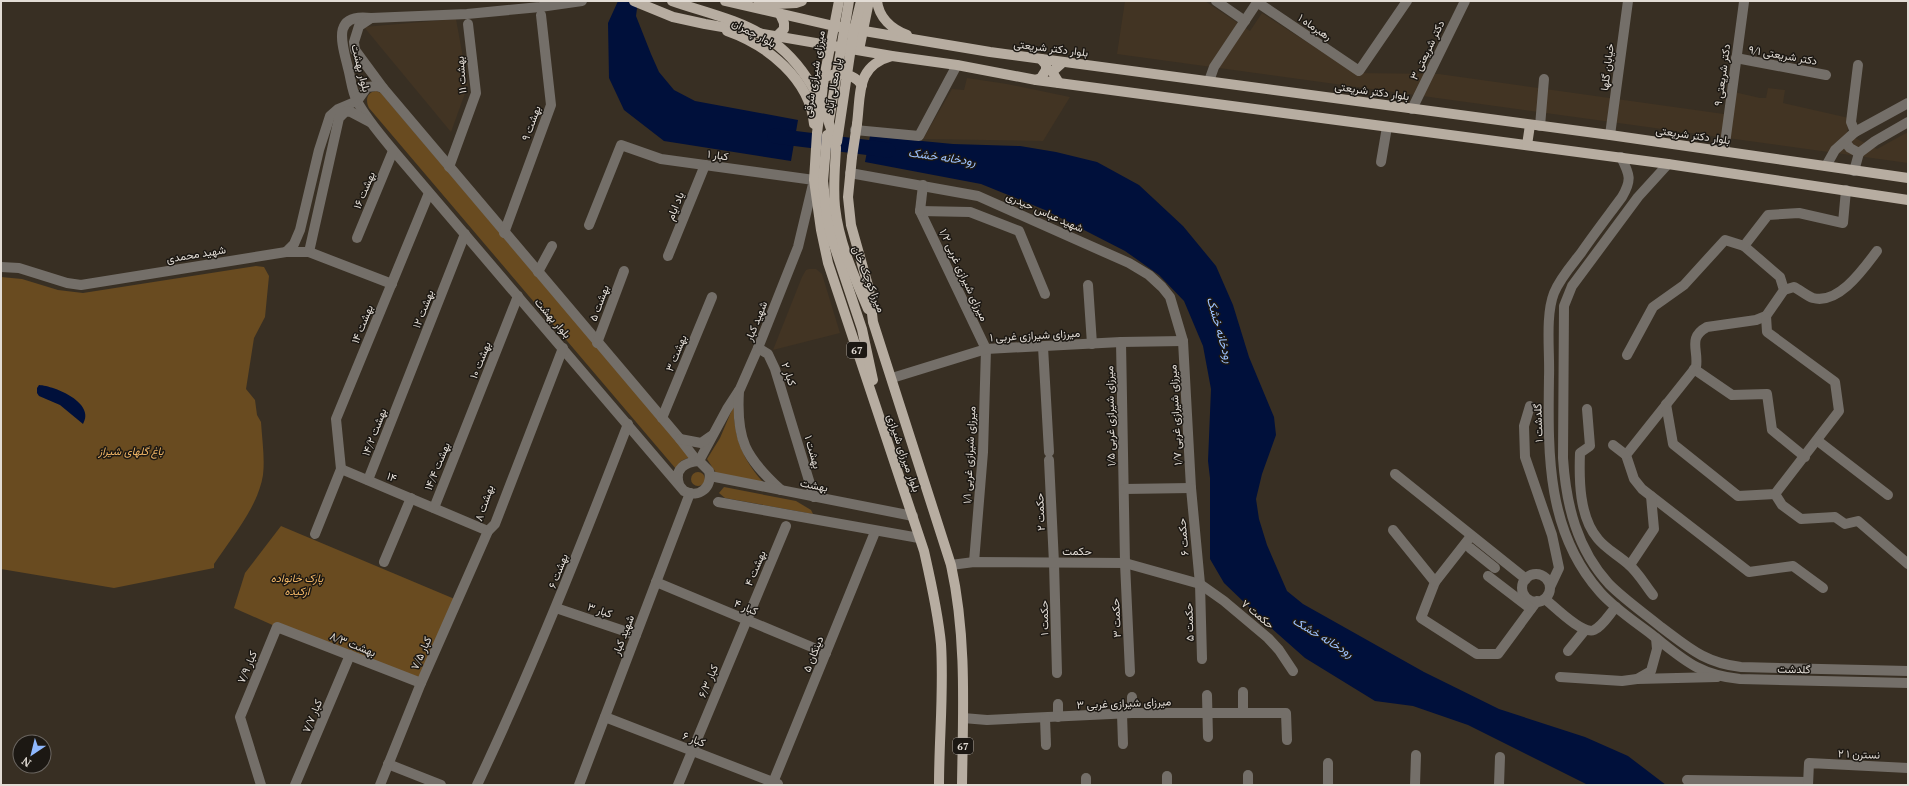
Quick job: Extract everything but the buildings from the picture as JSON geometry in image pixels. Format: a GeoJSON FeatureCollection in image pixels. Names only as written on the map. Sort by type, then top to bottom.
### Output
{"type":"FeatureCollection","features":[{"type":"Feature","properties":{"kind":"main road","name":"پل معالی آباد"},"geometry":{"type":"LineString","coordinates":[[672,1],[754,31],[781,48],[800,68],[817,95],[833,133],[836,148]]}},
{"type":"Feature","properties":{"kind":"main road","name":"بلوار چمران"},"geometry":{"type":"LineString","coordinates":[[725,1],[834,26]]}},
{"type":"Feature","properties":{"kind":"main road"},"geometry":{"type":"LineString","coordinates":[[749,6],[796,3],[802,1]]}},
{"type":"Feature","properties":{"kind":"main road","name":"میرزای شیرازی شرقی"},"geometry":{"type":"LineString","coordinates":[[816,127],[839,1]]}},
{"type":"Feature","properties":{"kind":"main road"},"geometry":{"type":"LineString","coordinates":[[844,1],[844,9],[851,12],[861,10],[866,3]]}},
{"type":"Feature","properties":{"kind":"main road","name":"پل معالی آباد"},"geometry":{"type":"LineString","coordinates":[[849,1],[827,135],[823,181],[827,217],[832,239],[862,330],[887,439]]}},
{"type":"Feature","properties":{"kind":"main road"},"geometry":{"type":"LineString","coordinates":[[877,1],[883,18],[897,31],[914,38]]}},
{"type":"Feature","properties":{"kind":"main road","name":"بلوار چمران"},"geometry":{"type":"LineString","coordinates":[[638,3],[673,17],[705,24],[778,35],[859,50]]}},
{"type":"Feature","properties":{"kind":"main road","name":"پل معالی آباد"},"geometry":{"type":"LineString","coordinates":[[836,148],[853,34],[866,3]]}},
{"type":"Feature","properties":{"kind":"main road"},"geometry":{"type":"LineString","coordinates":[[866,3],[859,50],[957,65],[1036,80],[1668,164],[1908,200]]}},
{"type":"Feature","properties":{"kind":"main road"},"geometry":{"type":"LineString","coordinates":[[778,35],[784,29],[784,23],[780,14]]}},
{"type":"Feature","properties":{"kind":"main road","name":"بلوار چمران"},"geometry":{"type":"LineString","coordinates":[[705,24],[736,35],[766,50],[778,60],[790,72],[808,98],[813,110],[816,127]]}},
{"type":"Feature","properties":{"kind":"main road","name":"بلوار دکتر شریعتی"},"geometry":{"type":"LineString","coordinates":[[834,26],[1041,59],[1209,80],[1908,178]]}},
{"type":"Feature","properties":{"kind":"main road","name":"بلوار میرزای شیرازی"},"geometry":{"type":"LineString","coordinates":[[892,56],[883,58],[871,66],[865,74],[856,127],[848,197],[851,225],[869,290],[873,322],[951,565],[957,589],[963,644],[962,785]]}},
{"type":"Feature","properties":{"kind":"main road"},"geometry":{"type":"LineString","coordinates":[[1036,80],[1041,78],[1046,70],[1046,65],[1041,59]]}},
{"type":"Feature","properties":{"kind":"main road"},"geometry":{"type":"LineString","coordinates":[[1059,83],[1053,71],[1063,62]]}},
{"type":"Feature","properties":{"kind":"main road"},"geometry":{"type":"LineString","coordinates":[[824,78],[837,74],[850,75],[862,85]]}},
{"type":"Feature","properties":{"kind":"main road"},"geometry":{"type":"LineString","coordinates":[[1527,145],[1535,125]]}},
{"type":"Feature","properties":{"kind":"main road","name":"بلوار میرزای شیرازی"},"geometry":{"type":"LineString","coordinates":[[816,127],[814,180],[828,263],[912,516],[934,595],[941,644],[938,785]]}},
{"type":"Feature","properties":{"kind":"main road","name":"میرزا کوچک خان"},"geometry":{"type":"LineString","coordinates":[[836,148],[835,207],[842,244],[849,266],[873,322]]}},
{"type":"Feature","properties":{"kind":"street"},"geometry":{"type":"LineString","coordinates":[[371,18],[474,13],[582,1]]}},
{"type":"Feature","properties":{"kind":"street"},"geometry":{"type":"LineString","coordinates":[[1216,1],[1245,21]]}},
{"type":"Feature","properties":{"kind":"street"},"geometry":{"type":"LineString","coordinates":[[1209,80],[1214,67],[1258,1]]}},
{"type":"Feature","properties":{"kind":"street","name":"۱ رهبرماه"},"geometry":{"type":"LineString","coordinates":[[1258,1],[1358,71],[1407,1]]}},
{"type":"Feature","properties":{"kind":"street","name":"۳ دکتر شریعتی"},"geometry":{"type":"LineString","coordinates":[[1412,109],[1465,1]]}},
{"type":"Feature","properties":{"kind":"street","name":"خیابان گلها"},"geometry":{"type":"LineString","coordinates":[[1610,136],[1628,1]]}},
{"type":"Feature","properties":{"kind":"street","name":"دکتر شریعتی ۹"},"geometry":{"type":"LineString","coordinates":[[1724,151],[1744,2]]}},
{"type":"Feature","properties":{"kind":"street","name":"۹ بهشت"},"geometry":{"type":"LineString","coordinates":[[504,233],[551,105],[541,15]]}},
{"type":"Feature","properties":{"kind":"street","name":"بلوار بهشت"},"geometry":{"type":"LineString","coordinates":[[371,18],[360,17],[350,19],[343,27],[341,32],[341,40],[357,100],[372,123],[394,151],[679,484]]}},
{"type":"Feature","properties":{"kind":"street","name":"بلوار بهشت"},"geometry":{"type":"LineString","coordinates":[[371,18],[359,26],[354,37],[355,50],[383,88],[698,461]]}},
{"type":"Feature","properties":{"kind":"street","name":"۱۱ بهشت"},"geometry":{"type":"LineString","coordinates":[[449,167],[476,93],[468,24]]}},
{"type":"Feature","properties":{"kind":"street","name":"دکتر شریعتی ۹/۱"},"geometry":{"type":"LineString","coordinates":[[1736,58],[1826,75]]}},
{"type":"Feature","properties":{"kind":"street"},"geometry":{"type":"LineString","coordinates":[[856,127],[919,136],[957,65]]}},
{"type":"Feature","properties":{"kind":"street"},"geometry":{"type":"LineString","coordinates":[[1855,132],[1851,122],[1858,65]]}},
{"type":"Feature","properties":{"kind":"street"},"geometry":{"type":"LineString","coordinates":[[1535,125],[1544,79]]}},
{"type":"Feature","properties":{"kind":"street"},"geometry":{"type":"LineString","coordinates":[[286,252],[294,244],[300,230],[317,157],[330,116],[338,109],[357,100],[367,87],[377,86],[383,88]]}},
{"type":"Feature","properties":{"kind":"street"},"geometry":{"type":"LineString","coordinates":[[1826,166],[1835,150],[1855,132],[1908,103]]}},
{"type":"Feature","properties":{"kind":"street"},"geometry":{"type":"LineString","coordinates":[[309,252],[339,118],[346,111],[372,123]]}},
{"type":"Feature","properties":{"kind":"street"},"geometry":{"type":"LineString","coordinates":[[1854,171],[1859,153],[1908,122]]}},
{"type":"Feature","properties":{"kind":"street"},"geometry":{"type":"LineString","coordinates":[[1381,162],[1387,127]]}},
{"type":"Feature","properties":{"kind":"street"},"geometry":{"type":"LineString","coordinates":[[1845,142],[1850,148],[1859,153]]}},
{"type":"Feature","properties":{"kind":"street","name":"۱ کبار"},"geometry":{"type":"LineString","coordinates":[[589,225],[621,145],[661,159],[814,180]]}},
{"type":"Feature","properties":{"kind":"street","name":"۱۶ بهشت"},"geometry":{"type":"LineString","coordinates":[[357,238],[394,151]]}},
{"type":"Feature","properties":{"kind":"street","name":"گلدشت ۱"},"geometry":{"type":"LineString","coordinates":[[1621,158],[1628,171],[1629,184],[1622,197],[1561,279],[1554,294],[1550,317],[1549,407],[1552,485],[1562,530],[1572,552],[1586,575],[1600,593],[1616,607],[1684,660]]}},
{"type":"Feature","properties":{"kind":"street"},"geometry":{"type":"LineString","coordinates":[[1549,407],[1564,408],[1564,306],[1572,286],[1638,197],[1668,164]]}},
{"type":"Feature","properties":{"kind":"street","name":"یاد ایام"},"geometry":{"type":"LineString","coordinates":[[668,256],[705,165]]}},
{"type":"Feature","properties":{"kind":"street","name":"شهید عباس حیدری"},"geometry":{"type":"LineString","coordinates":[[850,173],[978,196],[1130,263],[1149,275],[1170,297],[1183,342]]}},
{"type":"Feature","properties":{"kind":"street","name":"شهید کبار"},"geometry":{"type":"LineString","coordinates":[[698,461],[740,389],[758,348],[798,247],[814,180]]}},
{"type":"Feature","properties":{"kind":"street"},"geometry":{"type":"LineString","coordinates":[[923,185],[920,211],[970,212],[1019,231],[1044,294]]}},
{"type":"Feature","properties":{"kind":"street"},"geometry":{"type":"LineString","coordinates":[[1744,246],[1768,215],[1799,213],[1843,223],[1846,190]]}},
{"type":"Feature","properties":{"kind":"street","name":"۱۴ بهشت"},"geometry":{"type":"LineString","coordinates":[[341,468],[336,419],[429,192]]}},
{"type":"Feature","properties":{"kind":"street","name":"۱/۲ میرزای شیرازی غربی"},"geometry":{"type":"LineString","coordinates":[[920,211],[986,349]]}},
{"type":"Feature","properties":{"kind":"street"},"geometry":{"type":"LineString","coordinates":[[1596,232],[1606,239]]}},
{"type":"Feature","properties":{"kind":"street","name":"۱۲ بهشت"},"geometry":{"type":"LineString","coordinates":[[403,392],[465,234]]}},
{"type":"Feature","properties":{"kind":"street"},"geometry":{"type":"LineString","coordinates":[[1627,355],[1653,307],[1684,285],[1725,240],[1744,246],[1780,277],[1784,290]]}},
{"type":"Feature","properties":{"kind":"street"},"geometry":{"type":"LineString","coordinates":[[538,272],[552,246]]}},
{"type":"Feature","properties":{"kind":"street"},"geometry":{"type":"LineString","coordinates":[[1626,455],[1694,369],[1697,360],[1694,343],[1701,330],[1708,327],[1756,320],[1766,316],[1784,290],[1794,287],[1812,298],[1824,299],[1849,285],[1860,274],[1877,251]]}},
{"type":"Feature","properties":{"kind":"street","name":"شهید محمدی"},"geometry":{"type":"LineString","coordinates":[[1,267],[19,268],[67,283],[81,285],[286,252],[309,252],[392,284]]}},
{"type":"Feature","properties":{"kind":"street","name":"۵ بهشت"},"geometry":{"type":"LineString","coordinates":[[598,343],[624,271]]}},
{"type":"Feature","properties":{"kind":"street"},"geometry":{"type":"LineString","coordinates":[[1088,285],[1092,344]]}},
{"type":"Feature","properties":{"kind":"street","name":"۱۰ بهشت"},"geometry":{"type":"LineString","coordinates":[[463,434],[518,296]]}},
{"type":"Feature","properties":{"kind":"street","name":"۳ بهشت"},"geometry":{"type":"LineString","coordinates":[[662,418],[712,297]]}},
{"type":"Feature","properties":{"kind":"street"},"geometry":{"type":"LineString","coordinates":[[1666,404],[1673,444],[1738,496],[1775,494],[1818,441],[1839,411],[1836,382],[1767,332],[1766,316]]}},
{"type":"Feature","properties":{"kind":"street","name":"۱ میرزای شیرازی غربی"},"geometry":{"type":"LineString","coordinates":[[892,378],[986,349],[1121,342],[1183,342]]}},
{"type":"Feature","properties":{"kind":"street","name":"۱/۵ میرزای شیرازی غربی"},"geometry":{"type":"LineString","coordinates":[[1121,342],[1125,563]]}},
{"type":"Feature","properties":{"kind":"street","name":"۱/۷ میرزای شیرازی غربی"},"geometry":{"type":"LineString","coordinates":[[1183,342],[1191,488]]}},
{"type":"Feature","properties":{"kind":"street","name":"۸ بهشت"},"geometry":{"type":"LineString","coordinates":[[488,531],[495,524],[560,345]]}},
{"type":"Feature","properties":{"kind":"street","name":"۲ حکمت"},"geometry":{"type":"LineString","coordinates":[[1043,347],[1054,563]]}},
{"type":"Feature","properties":{"kind":"street","name":"۲ کبار"},"geometry":{"type":"LineString","coordinates":[[758,348],[768,354],[776,369],[789,414]]}},
{"type":"Feature","properties":{"kind":"street","name":"۱/۱ میرزای شیرازی غربی"},"geometry":{"type":"LineString","coordinates":[[974,562],[982,452],[986,349]]}},
{"type":"Feature","properties":{"kind":"street"},"geometry":{"type":"LineString","coordinates":[[1694,369],[1732,395],[1767,394],[1772,430],[1805,457]]}},
{"type":"Feature","properties":{"kind":"street"},"geometry":{"type":"LineString","coordinates":[[740,389],[738,416],[746,450],[753,462],[782,490]]}},
{"type":"Feature","properties":{"kind":"street","name":"۱۴/۲ بهشت"},"geometry":{"type":"LineString","coordinates":[[368,480],[403,392]]}},
{"type":"Feature","properties":{"kind":"street"},"geometry":{"type":"LineString","coordinates":[[1471,536],[1435,582],[1421,618],[1477,654],[1498,654],[1537,603],[1550,591],[1550,587],[1559,568],[1552,535],[1525,457],[1524,426],[1530,406]]}},
{"type":"Feature","properties":{"kind":"street","name":"گلدشت"},"geometry":{"type":"LineString","coordinates":[[1564,408],[1563,458],[1565,484],[1574,526],[1583,546],[1596,568],[1609,584],[1691,650],[1708,660],[1723,665],[1741,667],[1908,671]]}},
{"type":"Feature","properties":{"kind":"street"},"geometry":{"type":"LineString","coordinates":[[1587,409],[1590,446],[1580,453],[1580,461],[1582,494],[1588,521],[1597,538],[1630,565],[1653,595]]}},
{"type":"Feature","properties":{"kind":"street","name":"۱ بهشت"},"geometry":{"type":"LineString","coordinates":[[789,414],[814,496]]}},
{"type":"Feature","properties":{"kind":"street","name":"۶ بهشت"},"geometry":{"type":"LineString","coordinates":[[478,785],[506,725],[556,608],[628,424]]}},
{"type":"Feature","properties":{"kind":"street","name":"۱۴/۴ بهشت"},"geometry":{"type":"LineString","coordinates":[[434,508],[463,434]]}},
{"type":"Feature","properties":{"kind":"street"},"geometry":{"type":"LineString","coordinates":[[680,439],[701,443],[713,435]]}},
{"type":"Feature","properties":{"kind":"street"},"geometry":{"type":"LineString","coordinates":[[1818,441],[1888,495]]}},
{"type":"Feature","properties":{"kind":"street"},"geometry":{"type":"LineString","coordinates":[[1613,445],[1626,455],[1634,479],[1651,496],[1749,572],[1793,566],[1823,588]]}},
{"type":"Feature","properties":{"kind":"street"},"geometry":{"type":"LineString","coordinates":[[698,461],[706,466],[710,476],[708,486],[698,493],[690,493],[684,490],[679,484],[678,476],[682,466],[686,463],[698,461]]}},
{"type":"Feature","properties":{"kind":"street"},"geometry":{"type":"LineString","coordinates":[[315,534],[341,468]]}},
{"type":"Feature","properties":{"kind":"street","name":"۱۴"},"geometry":{"type":"LineString","coordinates":[[341,468],[488,531]]}},
{"type":"Feature","properties":{"kind":"street"},"geometry":{"type":"LineString","coordinates":[[1395,474],[1471,536],[1492,571],[1526,580]]}},
{"type":"Feature","properties":{"kind":"street","name":"بهشت"},"geometry":{"type":"LineString","coordinates":[[710,476],[912,516]]}},
{"type":"Feature","properties":{"kind":"street"},"geometry":{"type":"LineString","coordinates":[[1124,489],[1191,488]]}},
{"type":"Feature","properties":{"kind":"street","name":"۶ حکمت"},"geometry":{"type":"LineString","coordinates":[[1191,488],[1200,584]]}},
{"type":"Feature","properties":{"kind":"street","name":"شهید کبار"},"geometry":{"type":"LineString","coordinates":[[579,785],[690,493]]}},
{"type":"Feature","properties":{"kind":"street"},"geometry":{"type":"LineString","coordinates":[[1775,494],[1782,505],[1801,519],[1835,517],[1845,524],[1858,522],[1908,564]]}},
{"type":"Feature","properties":{"kind":"street"},"geometry":{"type":"LineString","coordinates":[[1630,565],[1654,529],[1651,496]]}},
{"type":"Feature","properties":{"kind":"street"},"geometry":{"type":"LineString","coordinates":[[384,562],[411,498]]}},
{"type":"Feature","properties":{"kind":"street"},"geometry":{"type":"LineString","coordinates":[[718,502],[875,532],[919,538]]}},
{"type":"Feature","properties":{"kind":"street","name":"۴ بهشت"},"geometry":{"type":"LineString","coordinates":[[746,620],[786,526]]}},
{"type":"Feature","properties":{"kind":"street"},"geometry":{"type":"LineString","coordinates":[[1393,530],[1435,582]]}},
{"type":"Feature","properties":{"kind":"street","name":"۷/۵ کبار"},"geometry":{"type":"LineString","coordinates":[[380,785],[421,683],[488,531]]}},
{"type":"Feature","properties":{"kind":"street","name":"۵ دینکان"},"geometry":{"type":"LineString","coordinates":[[775,784],[875,532]]}},
{"type":"Feature","properties":{"kind":"street"},"geometry":{"type":"LineString","coordinates":[[1470,548],[1492,571],[1537,603]]}},
{"type":"Feature","properties":{"kind":"street","name":"حکمت"},"geometry":{"type":"LineString","coordinates":[[951,565],[974,562],[1125,563],[1200,584]]}},
{"type":"Feature","properties":{"kind":"street","name":"۱ حکمت"},"geometry":{"type":"LineString","coordinates":[[1054,563],[1057,673]]}},
{"type":"Feature","properties":{"kind":"street","name":"۳ حکمت"},"geometry":{"type":"LineString","coordinates":[[1125,563],[1130,672]]}},
{"type":"Feature","properties":{"kind":"street"},"geometry":{"type":"LineString","coordinates":[[1550,587],[1546,579],[1538,574],[1529,576],[1526,580],[1523,592],[1528,599],[1585,630],[1594,630],[1616,607]]}},
{"type":"Feature","properties":{"kind":"street","name":"۴ کبار"},"geometry":{"type":"LineString","coordinates":[[656,582],[826,653]]}},
{"type":"Feature","properties":{"kind":"street","name":"۵ حکمت"},"geometry":{"type":"LineString","coordinates":[[1200,584],[1202,659]]}},
{"type":"Feature","properties":{"kind":"street","name":"۷ حکمت"},"geometry":{"type":"LineString","coordinates":[[1200,584],[1224,601],[1268,638],[1279,650],[1293,671]]}},
{"type":"Feature","properties":{"kind":"street","name":"۳ کبار"},"geometry":{"type":"LineString","coordinates":[[556,608],[636,635]]}},
{"type":"Feature","properties":{"kind":"street","name":"۶/۳ کبار"},"geometry":{"type":"LineString","coordinates":[[678,785],[691,750],[746,620]]}},
{"type":"Feature","properties":{"kind":"street","name":"بهشت ۸/۳"},"geometry":{"type":"LineString","coordinates":[[277,627],[421,683]]}},
{"type":"Feature","properties":{"kind":"street","name":"۷/۹ کبار"},"geometry":{"type":"LineString","coordinates":[[261,785],[240,716],[277,627]]}},
{"type":"Feature","properties":{"kind":"street"},"geometry":{"type":"LineString","coordinates":[[1568,651],[1585,630]]}},
{"type":"Feature","properties":{"kind":"street"},"geometry":{"type":"LineString","coordinates":[[1635,679],[1651,671],[1657,649],[1656,638]]}},
{"type":"Feature","properties":{"kind":"street","name":"۷/۷ کبار"},"geometry":{"type":"LineString","coordinates":[[295,785],[350,656]]}},
{"type":"Feature","properties":{"kind":"street","name":"گلدشت"},"geometry":{"type":"LineString","coordinates":[[1684,660],[1702,671],[1720,677],[1740,679],[1908,683]]}},
{"type":"Feature","properties":{"kind":"street"},"geometry":{"type":"LineString","coordinates":[[1865,670],[1865,682]]}},
{"type":"Feature","properties":{"kind":"street"},"geometry":{"type":"LineString","coordinates":[[1560,677],[1622,681],[1635,679],[1720,677]]}},
{"type":"Feature","properties":{"kind":"street"},"geometry":{"type":"LineString","coordinates":[[1243,692],[1243,713]]}},
{"type":"Feature","properties":{"kind":"street"},"geometry":{"type":"LineString","coordinates":[[1207,695],[1208,737]]}},
{"type":"Feature","properties":{"kind":"street"},"geometry":{"type":"LineString","coordinates":[[1123,744],[1127,714],[1132,697]]}},
{"type":"Feature","properties":{"kind":"street"},"geometry":{"type":"LineString","coordinates":[[1058,704],[1058,717]]}},
{"type":"Feature","properties":{"kind":"street","name":"۳ میرزای شیرازی غربی"},"geometry":{"type":"LineString","coordinates":[[963,718],[987,720],[1127,714],[1286,713],[1287,740]]}},
{"type":"Feature","properties":{"kind":"street","name":"۶ کبار"},"geometry":{"type":"LineString","coordinates":[[605,717],[775,784]]}},
{"type":"Feature","properties":{"kind":"street"},"geometry":{"type":"LineString","coordinates":[[1045,718],[1046,745]]}},
{"type":"Feature","properties":{"kind":"street"},"geometry":{"type":"LineString","coordinates":[[1415,785],[1416,755]]}},
{"type":"Feature","properties":{"kind":"street"},"geometry":{"type":"LineString","coordinates":[[1500,757],[1500,785]]}},
{"type":"Feature","properties":{"kind":"street"},"geometry":{"type":"LineString","coordinates":[[1328,763],[1328,785]]}},
{"type":"Feature","properties":{"kind":"street","name":"۲ نسترن ۱"},"geometry":{"type":"LineString","coordinates":[[1808,783],[1809,763],[1908,768]]}},
{"type":"Feature","properties":{"kind":"street"},"geometry":{"type":"LineString","coordinates":[[388,764],[437,784]]}},
{"type":"Feature","properties":{"kind":"street"},"geometry":{"type":"LineString","coordinates":[[1687,780],[1808,783]]}},
{"type":"Feature","properties":{"kind":"shaded area"},"geometry":{"type":"Polygon","coordinates":[[[1125,1],[1205,1],[1250,31],[1262,13],[1355,73],[1439,74],[1731,115],[1734,92],[1766,98],[1768,88],[1785,90],[1783,103],[1849,118],[1847,134],[1877,149],[1908,132],[1908,163],[1117,54],[1125,1]]]}},
{"type":"Feature","properties":{"kind":"shaded area"},"geometry":{"type":"Polygon","coordinates":[[[456,19],[468,85],[451,132],[364,27],[456,19]]]}},
{"type":"Feature","properties":{"kind":"shaded area"},"geometry":{"type":"Polygon","coordinates":[[[967,78],[1007,84],[1070,97],[1043,141],[923,139],[952,89],[964,90],[967,78]]]}},
{"type":"Feature","properties":{"kind":"shaded area"},"geometry":{"type":"Polygon","coordinates":[[[816,269],[822,274],[840,333],[773,350],[802,277],[806,270],[816,269]]]}},
{"type":"Feature","properties":{"kind":"green space"},"geometry":{"type":"Polygon","coordinates":[[[376,91],[381,93],[690,457],[681,461],[676,469],[369,108],[367,99],[371,93],[376,91]]]}},
{"type":"Feature","properties":{"kind":"green space","name":"باغ گلهای شیراز"},"geometry":{"type":"Polygon","coordinates":[[[256,266],[264,267],[269,276],[265,317],[254,338],[246,389],[255,400],[257,415],[261,422],[264,469],[256,499],[214,564],[214,568],[114,588],[1,569],[1,277],[22,279],[58,290],[83,293],[256,266]]]}},
{"type":"Feature","properties":{"kind":"green space"},"geometry":{"type":"Polygon","coordinates":[[[734,405],[735,427],[741,448],[757,475],[765,484],[718,476],[707,459],[720,438],[734,405]]]}},
{"type":"Feature","properties":{"kind":"green space"},"geometry":{"type":"Polygon","coordinates":[[[695,472],[701,472],[705,476],[705,482],[701,486],[695,486],[691,482],[691,476],[695,472]]]}},
{"type":"Feature","properties":{"kind":"green space"},"geometry":{"type":"Polygon","coordinates":[[[724,487],[796,501],[811,510],[813,514],[725,498],[719,493],[724,487]]]}},
{"type":"Feature","properties":{"kind":"green space","name":"پارک خانواده ارکیده"},"geometry":{"type":"Polygon","coordinates":[[[281,526],[457,600],[421,683],[277,627],[234,608],[245,573],[281,526]]]}},
{"type":"Feature","properties":{"kind":"water"},"geometry":{"type":"Polygon","coordinates":[[[618,1],[638,1],[636,16],[651,54],[659,72],[674,90],[695,101],[798,120],[791,161],[664,141],[624,110],[609,78],[608,23],[618,1]]]}},
{"type":"Feature","properties":{"kind":"water"},"geometry":{"type":"Polygon","coordinates":[[[870,136],[953,144],[1020,146],[1056,152],[1097,162],[1139,185],[1183,226],[1216,266],[1233,305],[1249,357],[1274,417],[1276,435],[1262,474],[1256,499],[1259,519],[1267,545],[1287,591],[1303,604],[1424,672],[1499,709],[1585,737],[1628,756],[1666,785],[1588,785],[1468,725],[1413,706],[1375,701],[1305,658],[1224,583],[1210,559],[1210,478],[1208,461],[1211,389],[1203,346],[1184,301],[1159,275],[1125,251],[1045,210],[981,184],[865,162],[870,136]]]}},
{"type":"Feature","properties":{"kind":"water"},"geometry":{"type":"Polygon","coordinates":[[[39,385],[63,392],[79,403],[84,409],[85,416],[83,424],[60,405],[39,396],[37,393],[37,388],[39,385]]]}},
{"type":"Feature","properties":{"kind":"waterway","name":"رودخانه خشک"},"geometry":{"type":"LineString","coordinates":[[775,136],[888,150]]}}]}
